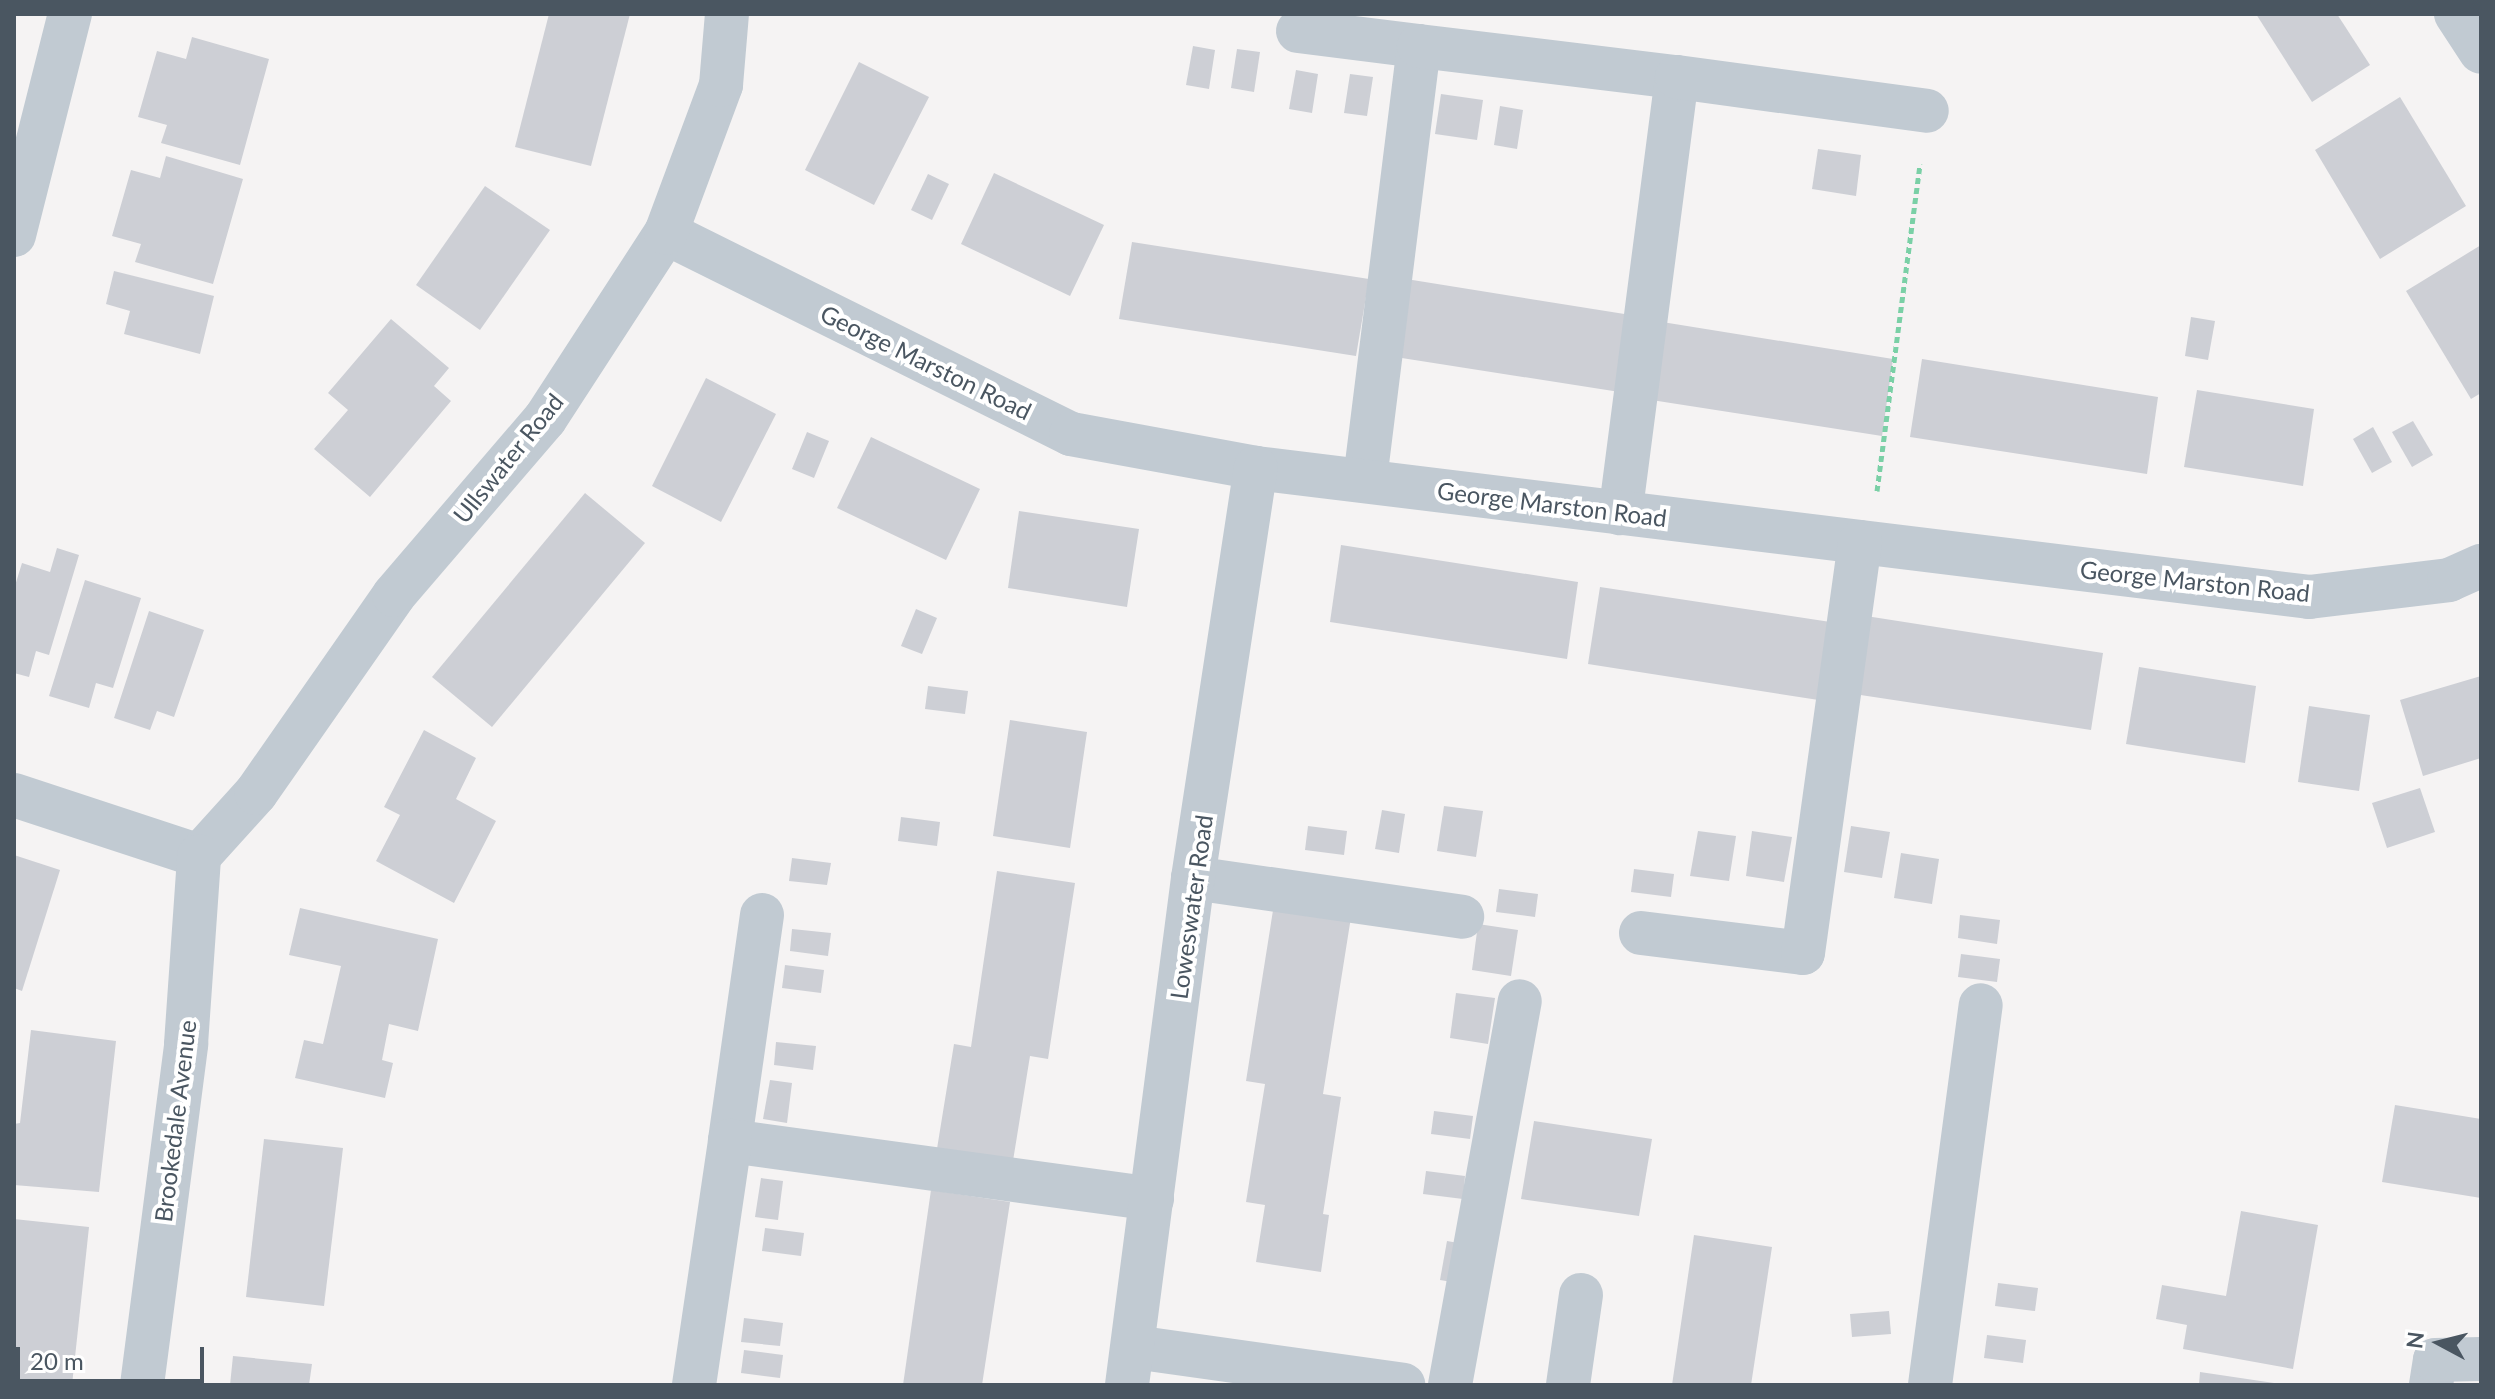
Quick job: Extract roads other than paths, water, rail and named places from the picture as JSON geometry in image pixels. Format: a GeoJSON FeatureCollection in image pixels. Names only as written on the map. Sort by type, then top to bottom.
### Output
{"type":"FeatureCollection","features":[{"type":"Feature","properties":{"kind":"street"},"geometry":{"type":"LineString","coordinates":[[14,235],[70,14]]}},
{"type":"Feature","properties":{"kind":"street","name":"Ullswater Road"},"geometry":{"type":"LineString","coordinates":[[199,856],[256,793],[394,595],[545,419],[666,233],[721,85],[727,14]]}},
{"type":"Feature","properties":{"kind":"street"},"geometry":{"type":"LineString","coordinates":[[2456,14],[2481,52]]}},
{"type":"Feature","properties":{"kind":"street"},"geometry":{"type":"LineString","coordinates":[[1298,31],[1927,111]]}},
{"type":"Feature","properties":{"kind":"street"},"geometry":{"type":"LineString","coordinates":[[1365,481],[1419,46]]}},
{"type":"Feature","properties":{"kind":"street"},"geometry":{"type":"LineString","coordinates":[[1620,513],[1677,77]]}},
{"type":"Feature","properties":{"kind":"street","name":"George Marston Road"},"geometry":{"type":"LineString","coordinates":[[666,233],[1071,434],[1256,468],[2309,597],[2449,580],[2481,566]]}},
{"type":"Feature","properties":{"kind":"street","name":"Loweswater Road"},"geometry":{"type":"LineString","coordinates":[[1256,468],[1193,878],[1130,1366],[1403,1385]]}},
{"type":"Feature","properties":{"kind":"street"},"geometry":{"type":"LineString","coordinates":[[1641,933],[1818,955],[1865,543]]}},
{"type":"Feature","properties":{"kind":"street"},"geometry":{"type":"LineString","coordinates":[[14,795],[199,856]]}},
{"type":"Feature","properties":{"kind":"street","name":"Brookedale Avenue"},"geometry":{"type":"LineString","coordinates":[[142,1385],[186,1044],[199,856]]}},
{"type":"Feature","properties":{"kind":"street"},"geometry":{"type":"LineString","coordinates":[[1193,878],[1462,917]]}},
{"type":"Feature","properties":{"kind":"street"},"geometry":{"type":"LineString","coordinates":[[694,1385],[762,915]]}},
{"type":"Feature","properties":{"kind":"street"},"geometry":{"type":"LineString","coordinates":[[1450,1385],[1520,1001]]}},
{"type":"Feature","properties":{"kind":"street"},"geometry":{"type":"LineString","coordinates":[[1930,1385],[1981,1005]]}},
{"type":"Feature","properties":{"kind":"street"},"geometry":{"type":"LineString","coordinates":[[730,1141],[1152,1199]]}},
{"type":"Feature","properties":{"kind":"street"},"geometry":{"type":"LineString","coordinates":[[1568,1385],[1581,1295]]}},
{"type":"Feature","properties":{"kind":"street"},"geometry":{"type":"LineString","coordinates":[[2431,1385],[2435,1360],[2481,1359]]}}]}
